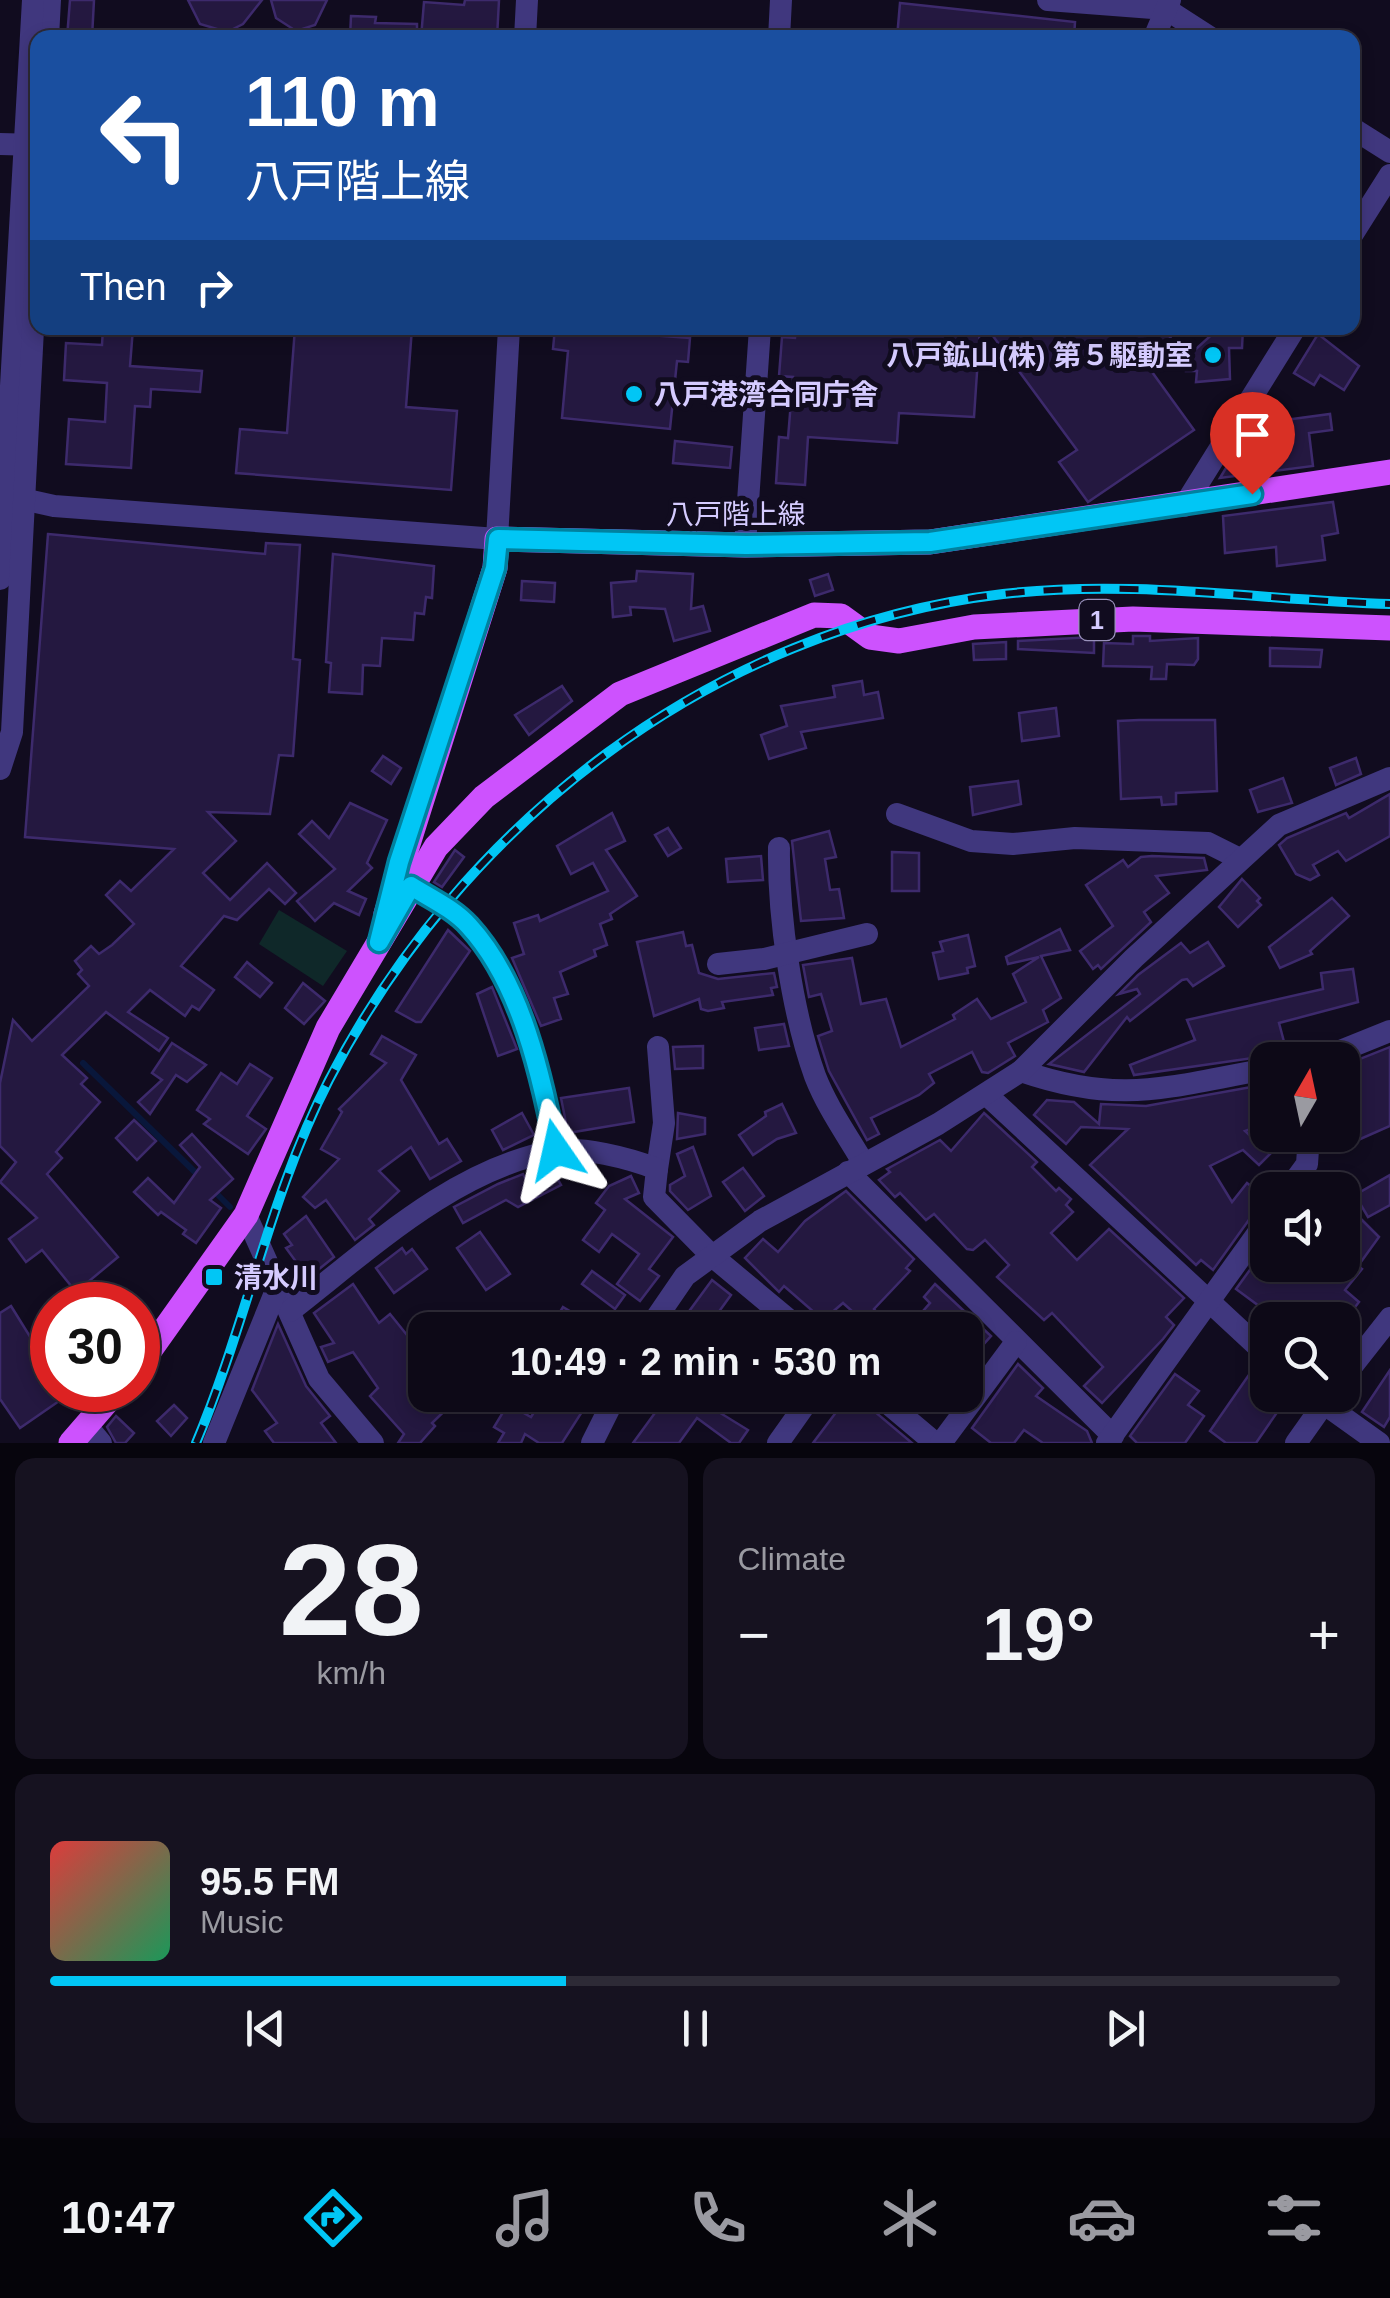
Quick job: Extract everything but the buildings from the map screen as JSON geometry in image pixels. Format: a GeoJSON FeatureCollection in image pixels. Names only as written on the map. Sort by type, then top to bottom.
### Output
{"type":"FeatureCollection","features":[{"type":"Feature","properties":{"kind":"main road","name":"八戸階上線"},"geometry":{"type":"LineString","coordinates":[[498,539],[746,545],[930,542],[1390,472]]}},
{"type":"Feature","properties":{"kind":"main road","name":"1"},"geometry":{"type":"LineString","coordinates":[[379,942],[399,862],[495,568],[498,539]]}},
{"type":"Feature","properties":{"kind":"main road","name":"1"},"geometry":{"type":"LineString","coordinates":[[160,1335],[246,1215],[298,1088],[436,847],[484,798],[620,694],[814,615],[841,616],[870,637],[898,642],[974,627],[1114,620],[1390,628]]}},
{"type":"Feature","properties":{"kind":"main road"},"geometry":{"type":"LineString","coordinates":[[86,1437],[102,1412]]}},
{"type":"Feature","properties":{"kind":"street"},"geometry":{"type":"LineString","coordinates":[[32,0],[32,30]]}},
{"type":"Feature","properties":{"kind":"street"},"geometry":{"type":"LineString","coordinates":[[48,30],[50,0]]}},
{"type":"Feature","properties":{"kind":"street"},"geometry":{"type":"LineString","coordinates":[[524,30],[526,0]]}},
{"type":"Feature","properties":{"kind":"street"},"geometry":{"type":"LineString","coordinates":[[780,30],[782,0]]}},
{"type":"Feature","properties":{"kind":"street"},"geometry":{"type":"LineString","coordinates":[[1048,0],[1168,4],[1202,30]]}},
{"type":"Feature","properties":{"kind":"street"},"geometry":{"type":"LineString","coordinates":[[1157,30],[1168,4]]}},
{"type":"Feature","properties":{"kind":"street"},"geometry":{"type":"LineString","coordinates":[[1360,133],[1390,152]]}},
{"type":"Feature","properties":{"kind":"street"},"geometry":{"type":"LineString","coordinates":[[0,144],[30,145]]}},
{"type":"Feature","properties":{"kind":"street"},"geometry":{"type":"LineString","coordinates":[[0,769],[12,732],[9,503],[30,161]]}},
{"type":"Feature","properties":{"kind":"street"},"geometry":{"type":"LineString","coordinates":[[1360,222],[1390,175]]}},
{"type":"Feature","properties":{"kind":"street"},"geometry":{"type":"LineString","coordinates":[[0,579],[30,307]]}},
{"type":"Feature","properties":{"kind":"street"},"geometry":{"type":"LineString","coordinates":[[9,503],[498,539],[509,335]]}},
{"type":"Feature","properties":{"kind":"street"},"geometry":{"type":"LineString","coordinates":[[746,545],[760,335]]}},
{"type":"Feature","properties":{"kind":"street"},"geometry":{"type":"LineString","coordinates":[[1184,506],[1291,335]]}},
{"type":"Feature","properties":{"kind":"street"},"geometry":{"type":"LineString","coordinates":[[660,1312],[685,1276],[760,1221],[987,1095],[1021,1071],[1279,825],[1390,778]]}},
{"type":"Feature","properties":{"kind":"street"},"geometry":{"type":"LineString","coordinates":[[897,814],[971,841],[1013,844],[1074,838],[1154,844],[1208,843],[1240,859]]}},
{"type":"Feature","properties":{"kind":"street"},"geometry":{"type":"LineString","coordinates":[[779,848],[799,1014],[816,1076],[856,1168],[1110,1439],[1250,1244]]}},
{"type":"Feature","properties":{"kind":"street"},"geometry":{"type":"LineString","coordinates":[[411,886],[470,927],[509,991],[545,1093],[556,1150]]}},
{"type":"Feature","properties":{"kind":"street"},"geometry":{"type":"LineString","coordinates":[[718,964],[790,953],[866,934]]}},
{"type":"Feature","properties":{"kind":"street"},"geometry":{"type":"LineString","coordinates":[[1360,1043],[1390,1031]]}},
{"type":"Feature","properties":{"kind":"street"},"geometry":{"type":"LineString","coordinates":[[658,1047],[664,1124],[654,1196],[711,1256],[778,1312]]}},
{"type":"Feature","properties":{"kind":"street"},"geometry":{"type":"LineString","coordinates":[[1021,1071],[1084,1089],[1141,1094],[1250,1073]]}},
{"type":"Feature","properties":{"kind":"street"},"geometry":{"type":"LineString","coordinates":[[987,1095],[1250,1340]]}},
{"type":"Feature","properties":{"kind":"street"},"geometry":{"type":"LineString","coordinates":[[290,1310],[428,1205],[512,1163],[556,1150],[634,1160],[657,1169]]}},
{"type":"Feature","properties":{"kind":"street"},"geometry":{"type":"LineString","coordinates":[[246,1215],[319,1378],[373,1443]]}},
{"type":"Feature","properties":{"kind":"street"},"geometry":{"type":"LineString","coordinates":[[214,1443],[276,1275]]}},
{"type":"Feature","properties":{"kind":"street"},"geometry":{"type":"LineString","coordinates":[[1360,1356],[1390,1318]]}},
{"type":"Feature","properties":{"kind":"street"},"geometry":{"type":"LineString","coordinates":[[899,1412],[938,1443],[1016,1342]]}},
{"type":"Feature","properties":{"kind":"street"},"geometry":{"type":"LineString","coordinates":[[592,1443],[608,1412]]}},
{"type":"Feature","properties":{"kind":"street"},"geometry":{"type":"LineString","coordinates":[[778,1443],[800,1412]]}},
{"type":"Feature","properties":{"kind":"street"},"geometry":{"type":"LineString","coordinates":[[1296,1443],[1314,1412]]}},
{"type":"Feature","properties":{"kind":"street"},"geometry":{"type":"LineString","coordinates":[[1339,1412],[1378,1443]]}},
{"type":"Feature","properties":{"kind":"green space"},"geometry":{"type":"Polygon","coordinates":[[[279,910],[347,951],[323,986],[259,944],[279,910]]]}},
{"type":"Feature","properties":{"kind":"waterway"},"geometry":{"type":"LineString","coordinates":[[83,1063],[201,1178]]}},
{"type":"Feature","properties":{"kind":"waterway"},"geometry":{"type":"LineString","coordinates":[[213,1190],[230,1207]]}},
{"type":"Feature","properties":{"kind":"railway"},"geometry":{"type":"LineString","coordinates":[[196,1443],[308,1123],[384,987],[450,900],[524,822],[607,753],[697,695],[794,648],[896,614],[1003,594],[1100,589],[1390,604]]}},
{"type":"Feature","properties":{"kind":"place","name":"八戸鉱山(株) 第５駆動室"},"geometry":{"type":"Point","coordinates":[1213,355]}},
{"type":"Feature","properties":{"kind":"place","name":"八戸港湾合同庁舎"},"geometry":{"type":"Point","coordinates":[634,394]}},
{"type":"Feature","properties":{"kind":"place","name":"清水川"},"geometry":{"type":"Point","coordinates":[214,1277]}},
{"type":"Feature","properties":{"kind":"route"},"geometry":{"type":"LineString","coordinates":[[556,1150],[545,1093],[509,991],[470,927],[411,886],[379,942],[399,862],[495,568],[498,539],[746,545],[930,542],[1252,494]]}}]}
